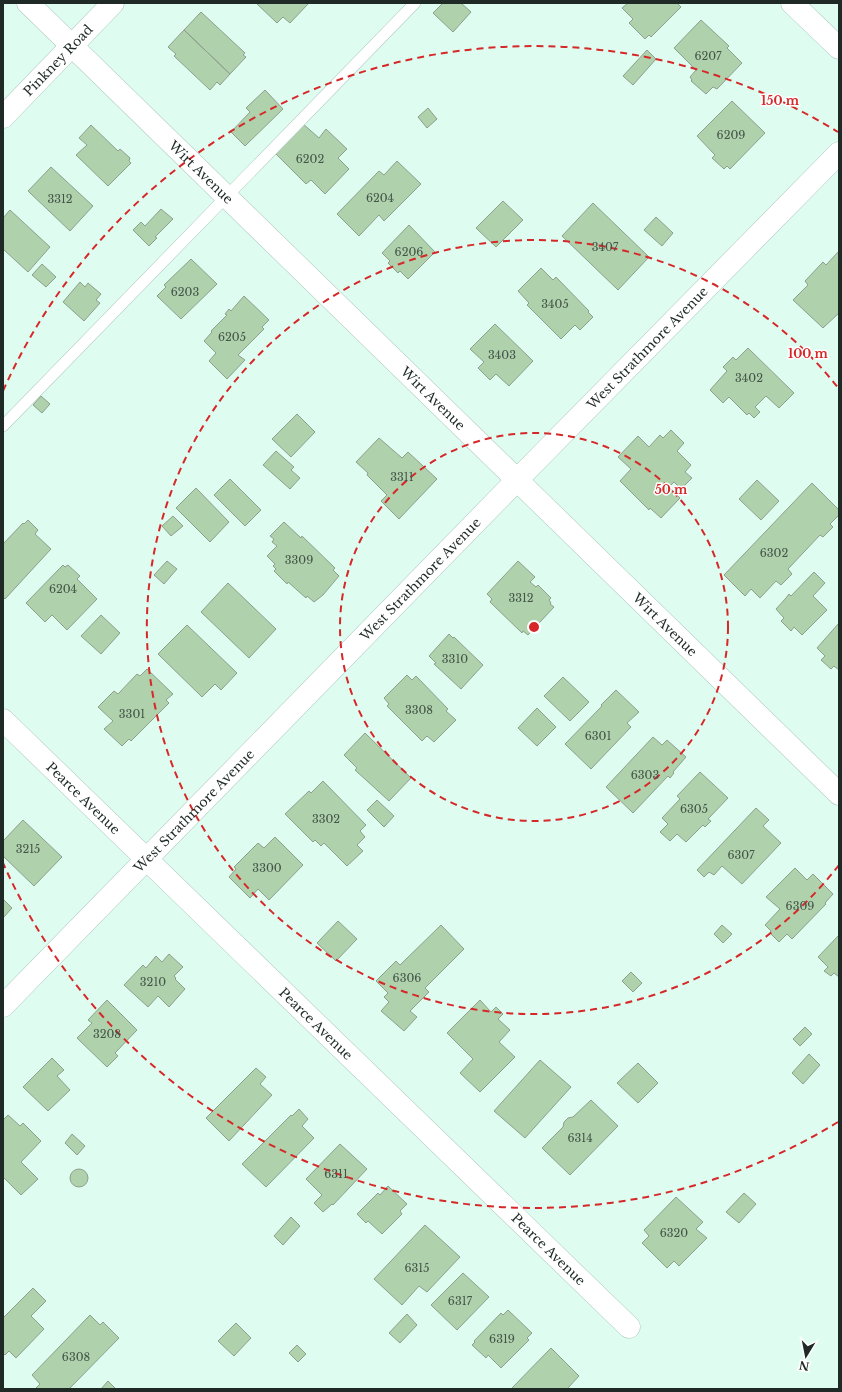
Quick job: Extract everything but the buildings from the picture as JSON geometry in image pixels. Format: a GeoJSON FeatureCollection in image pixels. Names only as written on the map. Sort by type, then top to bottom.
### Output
{"type":"FeatureCollection","features":[{"type":"Feature","properties":{"kind":"street","name":"Wirt Avenue"},"geometry":{"type":"LineString","coordinates":[[28,3],[839,794]]}},
{"type":"Feature","properties":{"kind":"street","name":"Pinkney Road"},"geometry":{"type":"LineString","coordinates":[[3,117],[113,3]]}},
{"type":"Feature","properties":{"kind":"street"},"geometry":{"type":"LineString","coordinates":[[792,3],[839,48]]}},
{"type":"Feature","properties":{"kind":"street","name":"West Strathmore Avenue"},"geometry":{"type":"LineString","coordinates":[[3,1006],[517,480],[839,154]]}},
{"type":"Feature","properties":{"kind":"street","name":"Pearce Avenue"},"geometry":{"type":"LineString","coordinates":[[3,720],[629,1327]]}},
{"type":"Feature","properties":{"kind":"lane"},"geometry":{"type":"LineString","coordinates":[[3,426],[415,3]]}}]}
